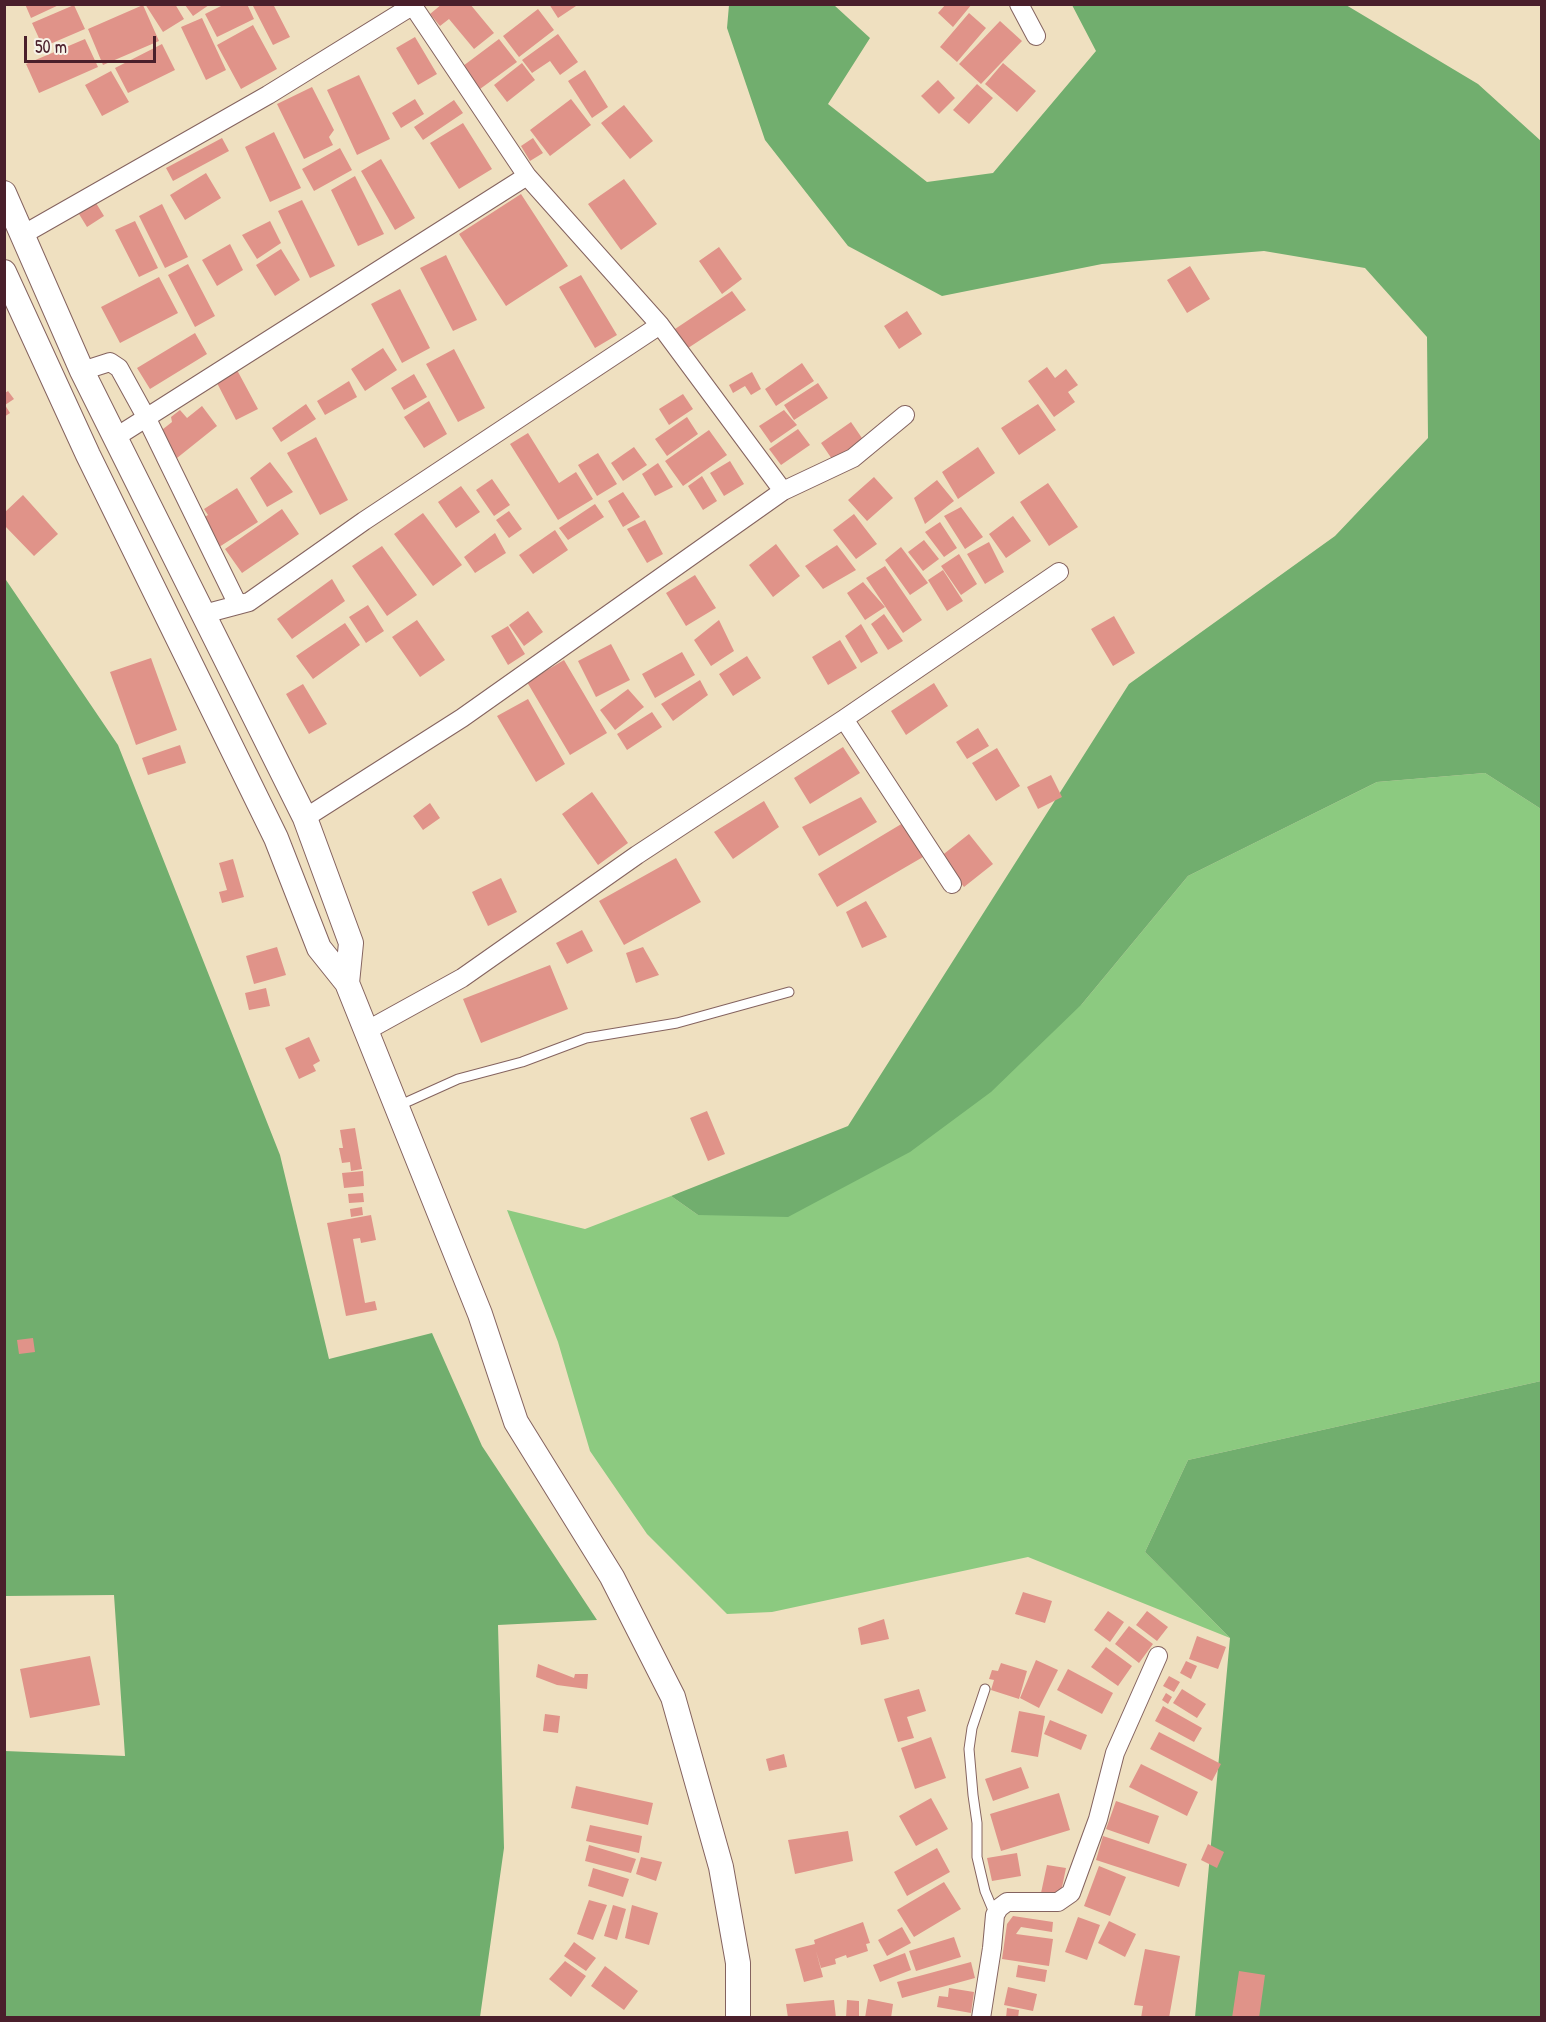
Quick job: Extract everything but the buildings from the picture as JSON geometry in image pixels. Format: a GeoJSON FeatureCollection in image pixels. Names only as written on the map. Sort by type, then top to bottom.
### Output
{"type":"FeatureCollection","features":[{"type":"Feature","properties":{"kind":"street"},"geometry":{"type":"LineString","coordinates":[[1019,4],[1036,36]]}},
{"type":"Feature","properties":{"kind":"street"},"geometry":{"type":"LineString","coordinates":[[24,234],[268,95],[414,5],[527,176],[660,325],[783,491]]}},
{"type":"Feature","properties":{"kind":"street"},"geometry":{"type":"LineString","coordinates":[[116,437],[527,176]]}},
{"type":"Feature","properties":{"kind":"street"},"geometry":{"type":"LineString","coordinates":[[4,193],[24,234],[82,372],[305,818],[351,943],[347,983]]}},
{"type":"Feature","properties":{"kind":"street"},"geometry":{"type":"LineString","coordinates":[[4,272],[88,455],[276,838],[319,948],[347,983],[480,1314],[516,1422],[612,1577],[673,1697],[721,1867],[738,1963],[738,2018]]}},
{"type":"Feature","properties":{"kind":"street"},"geometry":{"type":"LineString","coordinates":[[204,614],[249,602],[374,515],[660,325]]}},
{"type":"Feature","properties":{"kind":"street"},"geometry":{"type":"LineString","coordinates":[[82,372],[110,362],[119,368],[146,417],[238,605]]}},
{"type":"Feature","properties":{"kind":"street"},"geometry":{"type":"LineString","coordinates":[[305,818],[462,718],[783,491],[853,458],[905,415]]}},
{"type":"Feature","properties":{"kind":"street"},"geometry":{"type":"LineString","coordinates":[[366,1031],[462,978],[638,855],[844,719],[1059,572]]}},
{"type":"Feature","properties":{"kind":"street"},"geometry":{"type":"LineString","coordinates":[[844,719],[952,884]]}},
{"type":"Feature","properties":{"kind":"street"},"geometry":{"type":"LineString","coordinates":[[981,2018],[992,1948],[994,1915],[1007,1902],[1058,1902],[1071,1893],[1098,1819],[1115,1754],[1158,1656]]}},
{"type":"Feature","properties":{"kind":"lane"},"geometry":{"type":"LineString","coordinates":[[396,1107],[458,1079],[522,1062],[586,1038],[677,1023],[789,992]]}},
{"type":"Feature","properties":{"kind":"lane"},"geometry":{"type":"LineString","coordinates":[[985,1689],[972,1728],[969,1749],[972,1795],[977,1823],[977,1857],[985,1891],[994,1915]]}},
{"type":"Feature","properties":{"kind":"green space"},"geometry":{"type":"Polygon","coordinates":[[[729,5],[834,5],[870,38],[828,104],[927,182],[993,173],[1096,51],[1072,5],[1346,5],[1478,84],[1541,141],[1541,809],[1485,773],[1377,782],[1188,876],[1082,1004],[991,1092],[910,1152],[788,1217],[698,1215],[671,1196],[848,1126],[1129,684],[1335,536],[1428,438],[1427,337],[1365,268],[1264,251],[1102,264],[942,296],[848,246],[765,140],[727,28],[729,5]]]}},
{"type":"Feature","properties":{"kind":"green space"},"geometry":{"type":"Polygon","coordinates":[[[4,577],[118,745],[280,1155],[329,1359],[432,1333],[482,1446],[597,1620],[498,1625],[504,1848],[480,2017],[5,2017],[5,1751],[125,1756],[114,1595],[5,1596],[4,577]]]}},
{"type":"Feature","properties":{"kind":"green space"},"geometry":{"type":"Polygon","coordinates":[[[1485,773],[1541,809],[1541,1381],[1188,1460],[1145,1552],[1230,1638],[1028,1557],[772,1612],[727,1614],[647,1534],[590,1451],[558,1342],[507,1210],[585,1229],[671,1196],[698,1215],[1082,1004],[1188,876],[1377,782],[1485,773]]]}},
{"type":"Feature","properties":{"kind":"green space"},"geometry":{"type":"Polygon","coordinates":[[[1541,1381],[1541,2017],[1195,2017],[1230,1638],[1145,1552],[1188,1460],[1541,1381]]]}}]}
